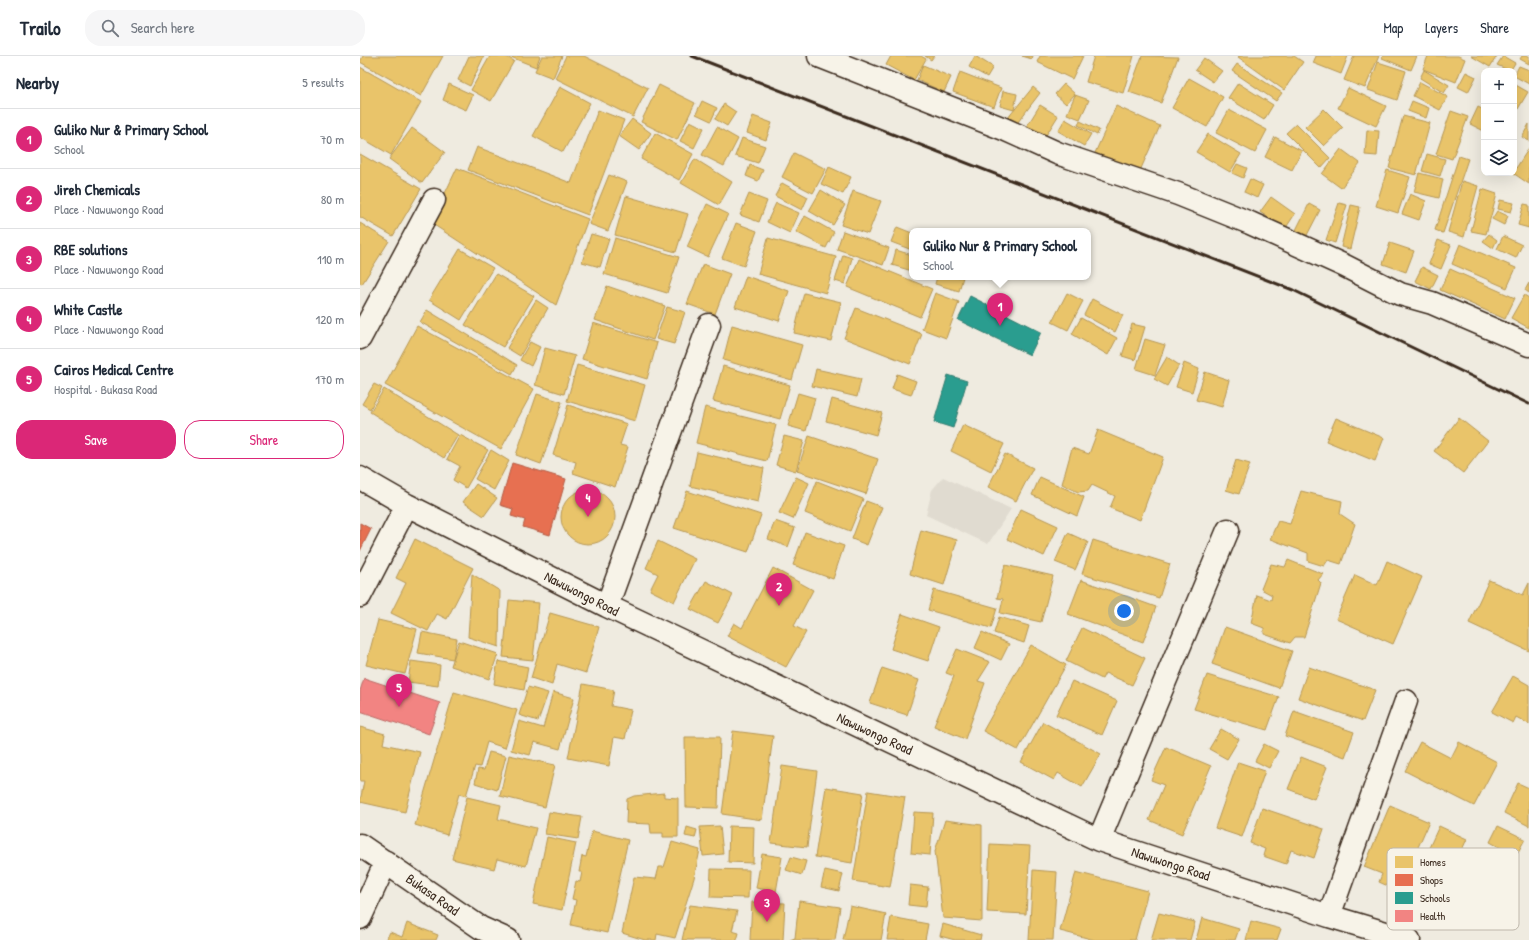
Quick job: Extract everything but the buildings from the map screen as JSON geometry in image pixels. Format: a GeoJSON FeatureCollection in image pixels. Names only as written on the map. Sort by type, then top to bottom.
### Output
{"type":"FeatureCollection","features":[{"type":"Feature","properties":{"kind":"street"},"geometry":{"type":"LineString","coordinates":[[819,56],[976,117],[1057,153],[1178,194],[1250,223],[1345,266],[1400,294],[1432,303],[1529,345]]}},
{"type":"Feature","properties":{"kind":"street"},"geometry":{"type":"LineString","coordinates":[[360,338],[434,200]]}},
{"type":"Feature","properties":{"kind":"street"},"geometry":{"type":"LineString","coordinates":[[607,606],[709,326]]}},
{"type":"Feature","properties":{"kind":"street","name":"Nawuwongo Road"},"geometry":{"type":"LineString","coordinates":[[360,478],[407,505],[607,606],[1099,840],[1329,916],[1409,940]]}},
{"type":"Feature","properties":{"kind":"street"},"geometry":{"type":"LineString","coordinates":[[360,596],[407,505]]}},
{"type":"Feature","properties":{"kind":"street"},"geometry":{"type":"LineString","coordinates":[[1099,840],[1228,530]]}},
{"type":"Feature","properties":{"kind":"street"},"geometry":{"type":"LineString","coordinates":[[1329,916],[1406,701]]}},
{"type":"Feature","properties":{"kind":"street","name":"Bukasa Road"},"geometry":{"type":"LineString","coordinates":[[360,844],[481,928],[508,940]]}},
{"type":"Feature","properties":{"kind":"street"},"geometry":{"type":"LineString","coordinates":[[360,918],[386,862]]}},
{"type":"Feature","properties":{"kind":"shaded area"},"geometry":{"type":"Polygon","coordinates":[[[943,477],[1011,509],[988,544],[926,515],[932,490],[943,477]]]}},
{"type":"Feature","properties":{"kind":"railway"},"geometry":{"type":"LineString","coordinates":[[692,56],[1293,290],[1529,404]]}},
{"type":"Feature","properties":{"kind":"place","name":"Guliko Nur & Primary School"},"geometry":{"type":"Point","coordinates":[1000,326]}},
{"type":"Feature","properties":{"kind":"place","name":"White Castle"},"geometry":{"type":"Point","coordinates":[588,517]}},
{"type":"Feature","properties":{"kind":"place","name":"Jireh Chemicals"},"geometry":{"type":"Point","coordinates":[779,606]}},
{"type":"Feature","properties":{"kind":"place","name":"Cairos Medical Centre"},"geometry":{"type":"Point","coordinates":[399,707]}},
{"type":"Feature","properties":{"kind":"place","name":"RBE solutions"},"geometry":{"type":"Point","coordinates":[767,922]}}]}
